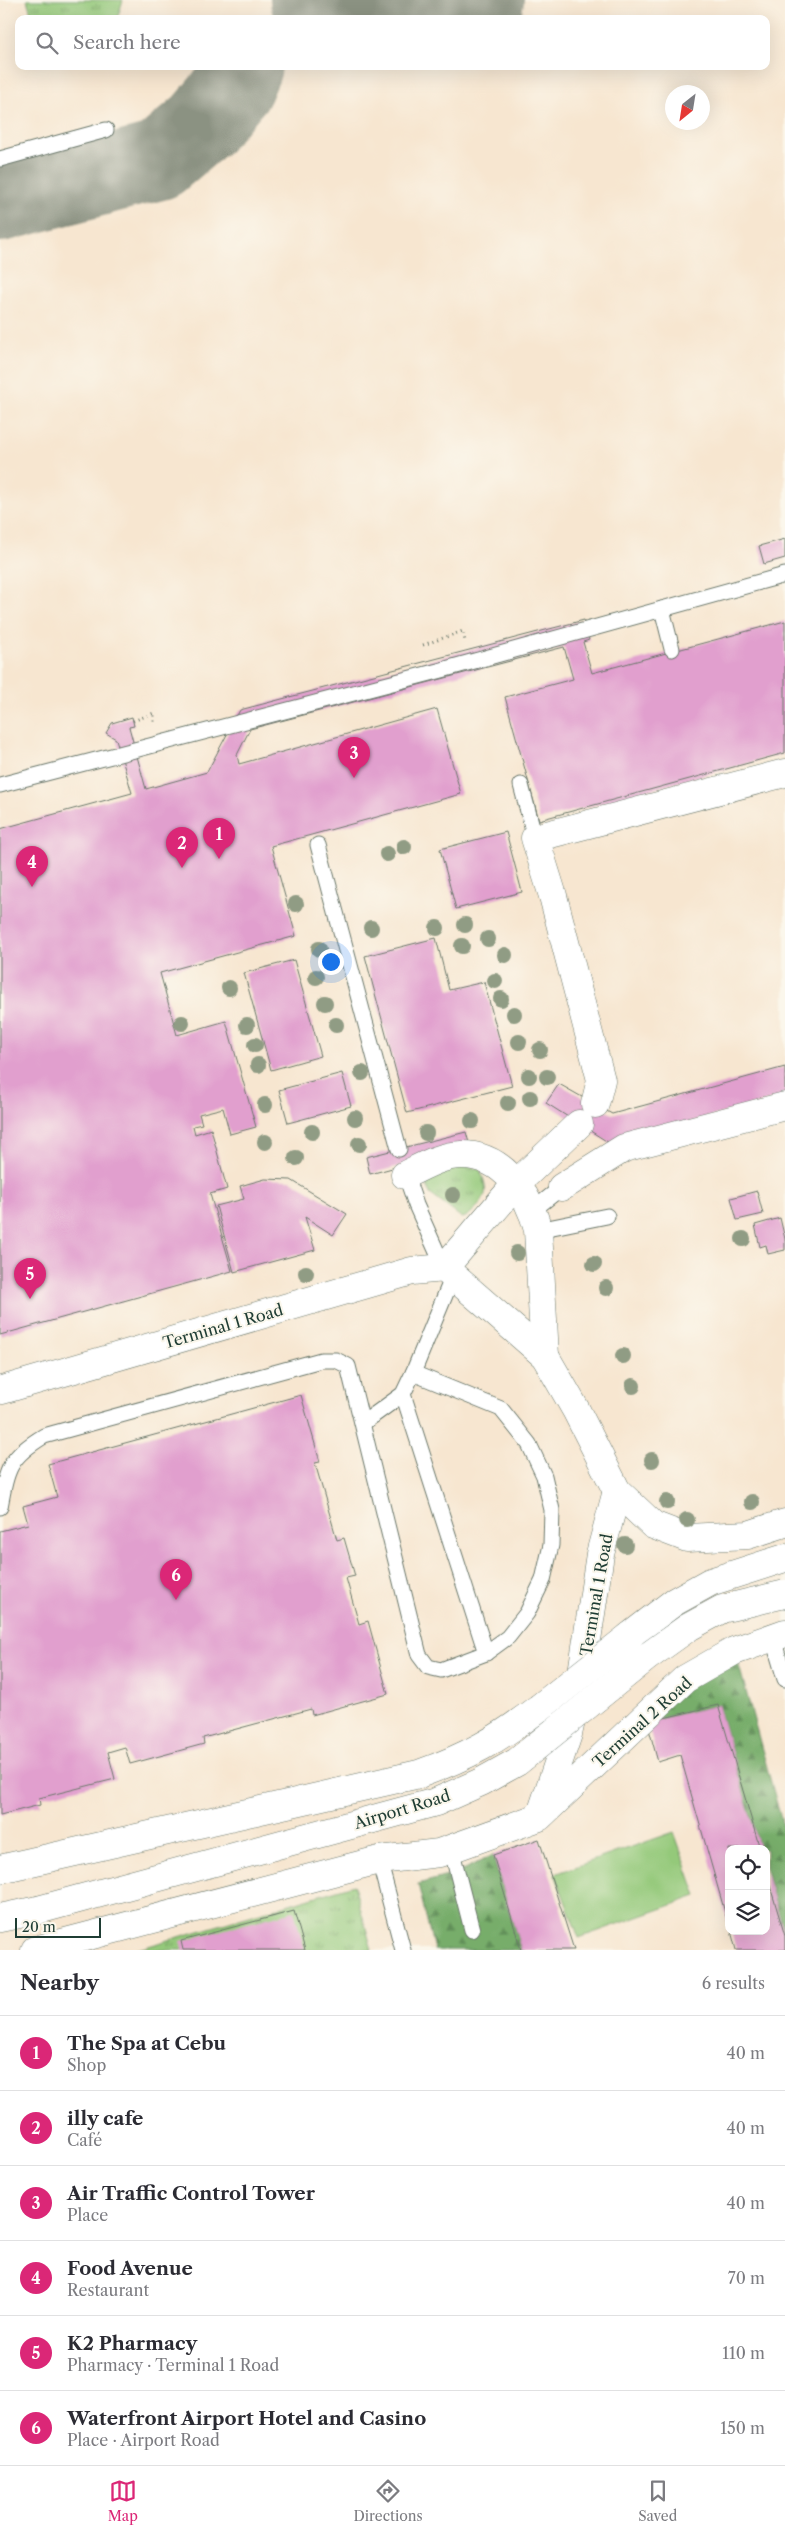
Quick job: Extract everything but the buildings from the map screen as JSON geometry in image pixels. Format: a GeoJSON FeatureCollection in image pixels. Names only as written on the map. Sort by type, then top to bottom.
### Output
{"type":"FeatureCollection","features":[{"type":"Feature","properties":{"kind":"street"},"geometry":{"type":"LineString","coordinates":[[785,773],[535,838],[553,896],[601,1080],[587,1114],[517,1183],[448,1272],[545,1356],[576,1410],[618,1491],[653,1525],[687,1538],[748,1535],[785,1523]]}},
{"type":"Feature","properties":{"kind":"street"},"geometry":{"type":"LineString","coordinates":[[562,1187],[624,1148],[785,1106]]}},
{"type":"Feature","properties":{"kind":"street"},"geometry":{"type":"LineString","coordinates":[[402,1163],[438,1160],[463,1155],[487,1160],[517,1183],[536,1220],[545,1356]]}},
{"type":"Feature","properties":{"kind":"street","name":"Terminal 1 Road"},"geometry":{"type":"LineString","coordinates":[[2,1390],[412,1271],[448,1272]]}},
{"type":"Feature","properties":{"kind":"street","name":"Terminal 1 Road"},"geometry":{"type":"LineString","coordinates":[[539,1818],[568,1734],[582,1673],[600,1554],[618,1491]]}},
{"type":"Feature","properties":{"kind":"street","name":"Airport Road"},"geometry":{"type":"LineString","coordinates":[[0,1869],[419,1774],[463,1758],[500,1738],[674,1602],[710,1582],[785,1558]]}},
{"type":"Feature","properties":{"kind":"street","name":"Airport Road"},"geometry":{"type":"LineString","coordinates":[[0,1918],[38,1910],[436,1802],[481,1782],[518,1762],[647,1657],[688,1628],[722,1609],[785,1594]]}},
{"type":"Feature","properties":{"kind":"street","name":"Terminal 2 Road"},"geometry":{"type":"LineString","coordinates":[[539,1818],[686,1679],[734,1651],[783,1633]]}},
{"type":"Feature","properties":{"kind":"street"},"geometry":{"type":"LineString","coordinates":[[35,1950],[379,1860],[439,1853],[539,1818]]}},
{"type":"Feature","properties":{"kind":"lane"},"geometry":{"type":"LineString","coordinates":[[0,159],[106,130]]}},
{"type":"Feature","properties":{"kind":"lane"},"geometry":{"type":"LineString","coordinates":[[0,785],[433,672],[785,575]]}},
{"type":"Feature","properties":{"kind":"lane"},"geometry":{"type":"LineString","coordinates":[[662,609],[672,649]]}},
{"type":"Feature","properties":{"kind":"lane"},"geometry":{"type":"LineString","coordinates":[[521,785],[535,838]]}},
{"type":"Feature","properties":{"kind":"lane"},"geometry":{"type":"LineString","coordinates":[[318,845],[402,1163],[448,1272],[413,1372],[403,1394],[363,1423]]}},
{"type":"Feature","properties":{"kind":"lane"},"geometry":{"type":"LineString","coordinates":[[536,1220],[562,1187]]}},
{"type":"Feature","properties":{"kind":"lane"},"geometry":{"type":"LineString","coordinates":[[536,1220],[607,1216]]}},
{"type":"Feature","properties":{"kind":"lane"},"geometry":{"type":"LineString","coordinates":[[0,1507],[9,1468],[21,1450],[44,1436],[321,1360],[336,1360],[348,1366],[420,1655],[428,1666],[441,1670],[486,1653],[508,1637],[527,1613],[543,1580],[550,1545],[552,1510],[544,1476],[528,1444],[501,1409],[413,1372]]}},
{"type":"Feature","properties":{"kind":"lane"},"geometry":{"type":"LineString","coordinates":[[403,1394],[486,1653]]}},
{"type":"Feature","properties":{"kind":"lane"},"geometry":{"type":"LineString","coordinates":[[783,1633],[776,1649],[785,1679]]}},
{"type":"Feature","properties":{"kind":"lane"},"geometry":{"type":"LineString","coordinates":[[451,1848],[472,1930]]}},
{"type":"Feature","properties":{"kind":"lane"},"geometry":{"type":"LineString","coordinates":[[379,1860],[403,1950]]}},
{"type":"Feature","properties":{"kind":"path"},"geometry":{"type":"LineString","coordinates":[[423,645],[463,631],[465,641],[456,644]]}},
{"type":"Feature","properties":{"kind":"path"},"geometry":{"type":"LineString","coordinates":[[132,721],[154,713],[156,722],[148,724]]}},
{"type":"Feature","properties":{"kind":"green space"},"geometry":{"type":"Polygon","coordinates":[[[27,0],[123,0],[118,15],[32,15],[27,0]]]}},
{"type":"Feature","properties":{"kind":"green space"},"geometry":{"type":"Polygon","coordinates":[[[464,1164],[480,1170],[485,1186],[485,1196],[480,1205],[469,1215],[462,1218],[430,1194],[426,1182],[429,1175],[464,1164]]]}},
{"type":"Feature","properties":{"kind":"green space"},"geometry":{"type":"Polygon","coordinates":[[[738,1662],[785,1833],[785,1936],[770,1885],[770,1845],[759,1845],[718,1705],[647,1722],[684,1682],[738,1662]]]}},
{"type":"Feature","properties":{"kind":"green space"},"geometry":{"type":"Polygon","coordinates":[[[674,1832],[697,1896],[579,1938],[555,1874],[674,1832]]]}},
{"type":"Feature","properties":{"kind":"green space"},"geometry":{"type":"Polygon","coordinates":[[[493,1855],[521,1950],[434,1950],[418,1884],[455,1874],[493,1855]]]}},
{"type":"Feature","properties":{"kind":"green space"},"geometry":{"type":"Polygon","coordinates":[[[354,1885],[372,1950],[135,1950],[354,1885]]]}},
{"type":"Feature","properties":{"kind":"taxiway"},"geometry":{"type":"LineString","coordinates":[[309,0],[335,13],[345,15]]}},
{"type":"Feature","properties":{"kind":"taxiway"},"geometry":{"type":"LineString","coordinates":[[427,15],[485,0]]}},
{"type":"Feature","properties":{"kind":"taxiway"},"geometry":{"type":"LineString","coordinates":[[0,203],[159,161],[202,124],[235,85],[241,70]]}},
{"type":"Feature","properties":{"kind":"place","name":"Air Traffic Control Tower"},"geometry":{"type":"Point","coordinates":[354,778]}},
{"type":"Feature","properties":{"kind":"place","name":"The Spa at Cebu"},"geometry":{"type":"Point","coordinates":[219,859]}},
{"type":"Feature","properties":{"kind":"place","name":"illy cafe"},"geometry":{"type":"Point","coordinates":[182,868]}},
{"type":"Feature","properties":{"kind":"place","name":"Food Avenue"},"geometry":{"type":"Point","coordinates":[32,887]}},
{"type":"Feature","properties":{"kind":"place","name":"K2 Pharmacy"},"geometry":{"type":"Point","coordinates":[30,1299]}},
{"type":"Feature","properties":{"kind":"place","name":"Waterfront Airport Hotel and Casino"},"geometry":{"type":"Point","coordinates":[176,1600]}}]}
